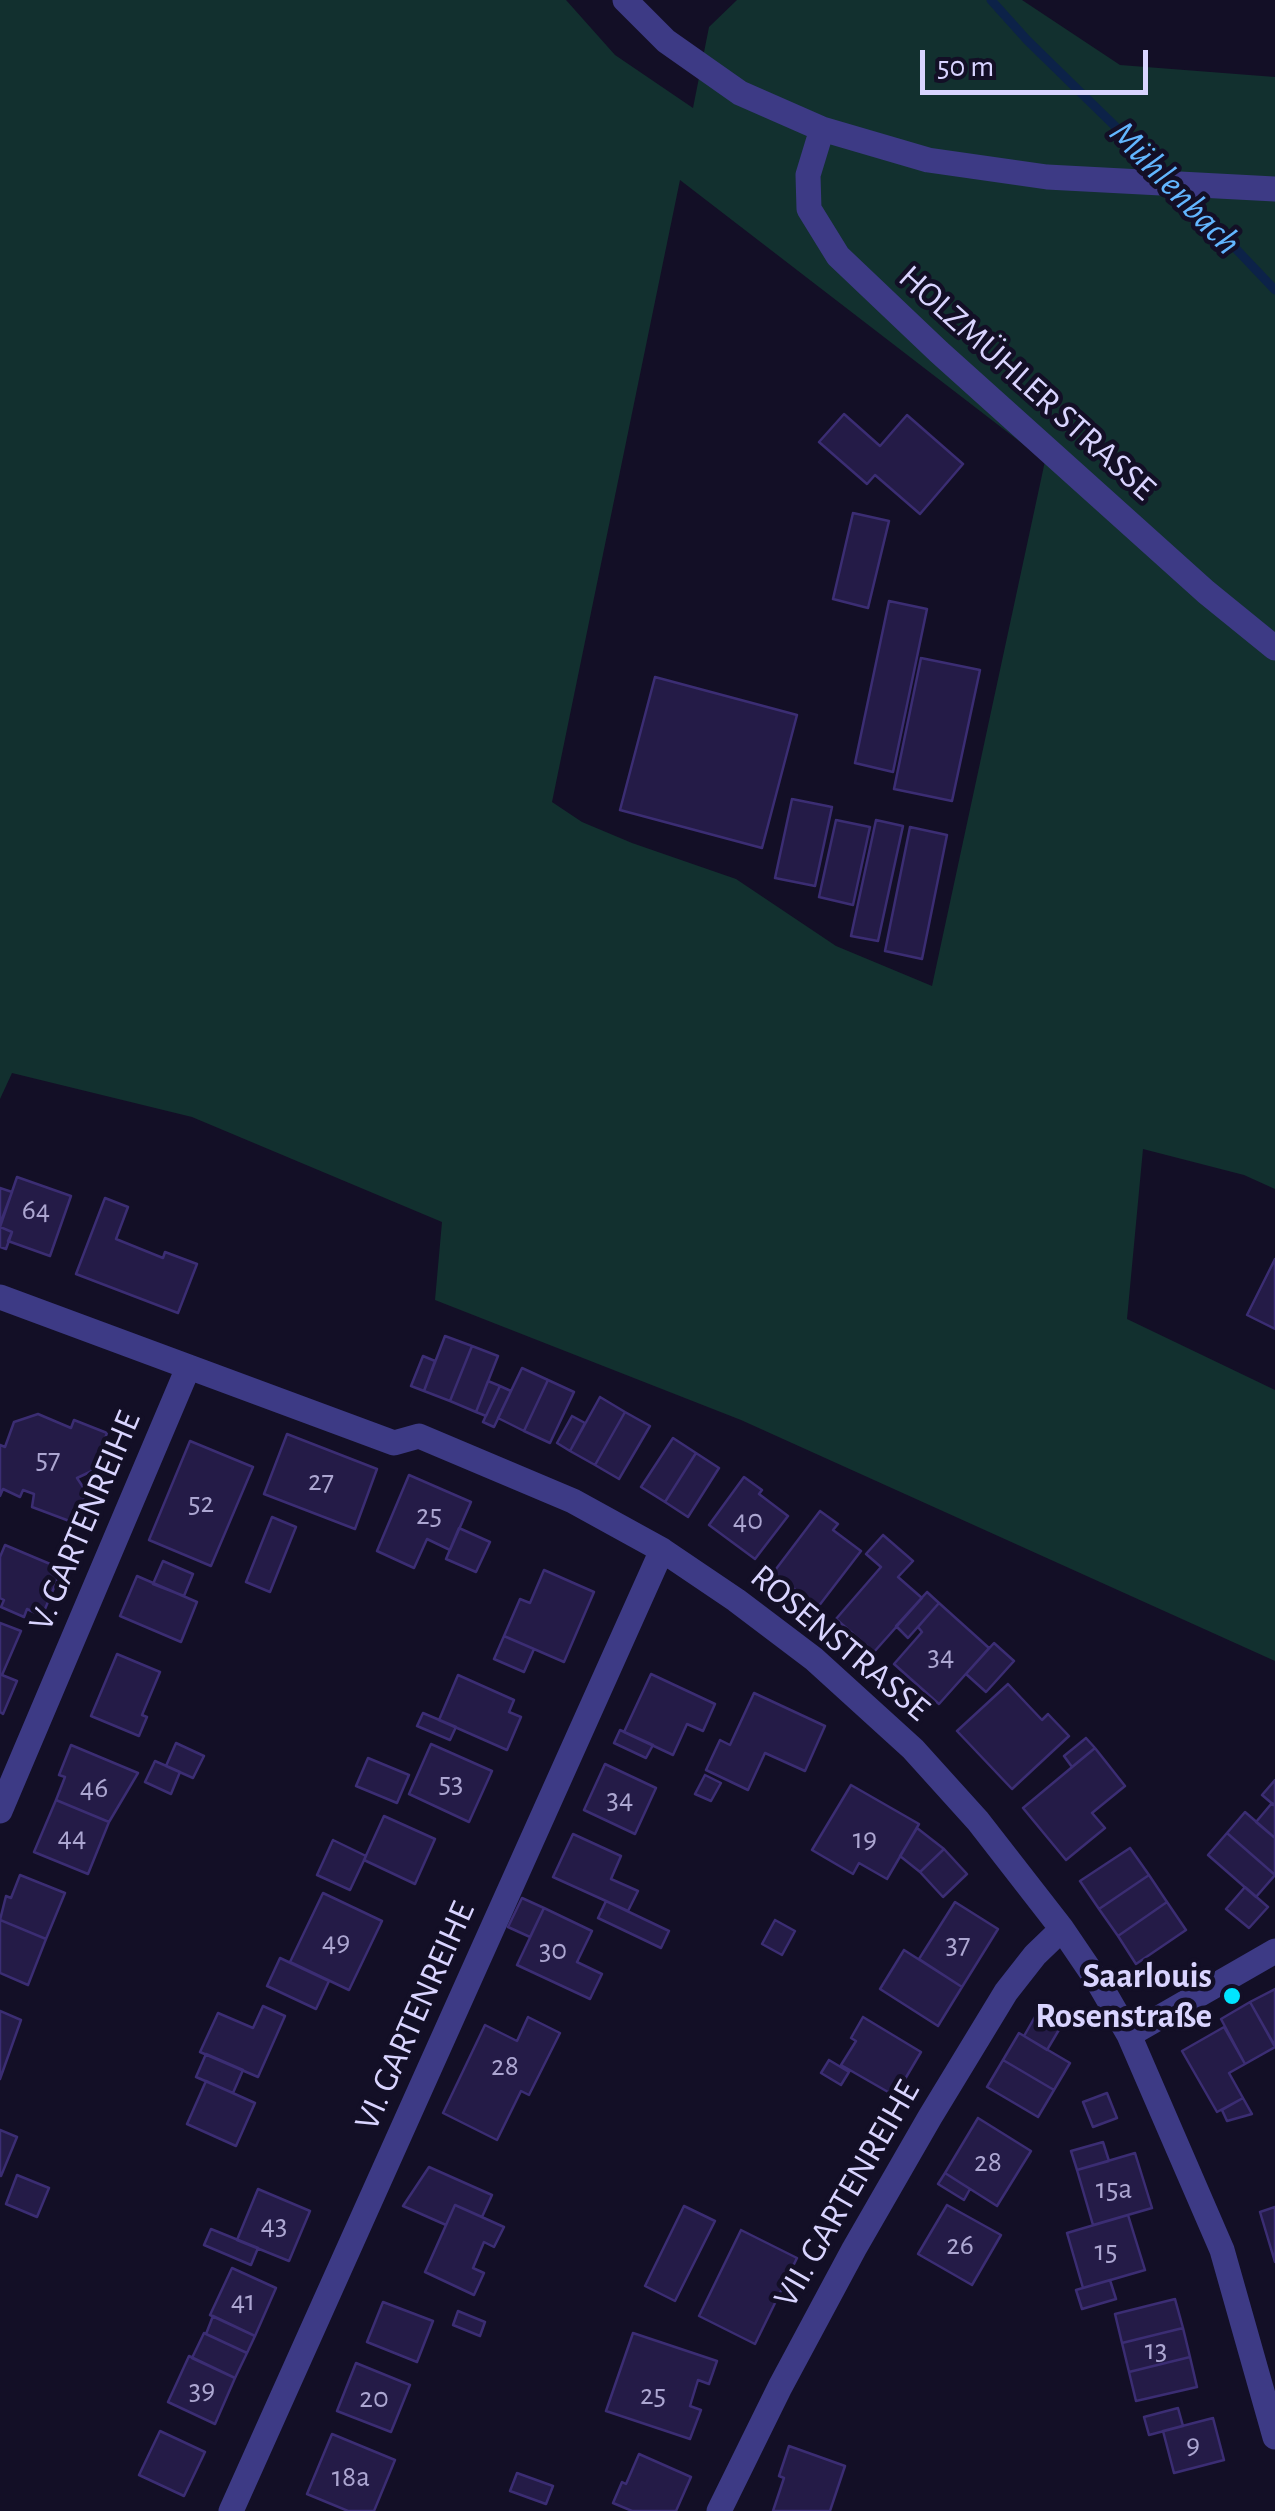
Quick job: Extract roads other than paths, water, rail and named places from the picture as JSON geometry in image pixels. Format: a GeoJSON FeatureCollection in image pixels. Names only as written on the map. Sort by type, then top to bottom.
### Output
{"type":"FeatureCollection","features":[{"type":"Feature","properties":{"kind":"street"},"geometry":{"type":"LineString","coordinates":[[625,0],[666,40],[740,93],[822,130],[928,160],[1047,177],[1275,189]]}},
{"type":"Feature","properties":{"kind":"street","name":"HOLZMÜHLER STRASSE"},"geometry":{"type":"LineString","coordinates":[[822,130],[808,176],[810,208],[838,256],[1206,592],[1275,648]]}},
{"type":"Feature","properties":{"kind":"street","name":"ROSENSTRASSE"},"geometry":{"type":"LineString","coordinates":[[0,1297],[394,1443],[419,1436],[573,1501],[662,1550],[814,1659],[914,1750],[978,1821],[1062,1929],[1129,2035],[1222,2250],[1275,2436]]}},
{"type":"Feature","properties":{"kind":"street","name":"V. GARTENREIHE"},"geometry":{"type":"LineString","coordinates":[[0,1811],[188,1368]]}},
{"type":"Feature","properties":{"kind":"street","name":"VI. GARTENREIHE"},"geometry":{"type":"LineString","coordinates":[[232,2511],[662,1550]]}},
{"type":"Feature","properties":{"kind":"street","name":"VII. GARTENREIHE"},"geometry":{"type":"LineString","coordinates":[[719,2511],[780,2387],[920,2134],[1006,1992],[1062,1929]]}},
{"type":"Feature","properties":{"kind":"street"},"geometry":{"type":"LineString","coordinates":[[1129,2035],[1275,1951]]}},
{"type":"Feature","properties":{"kind":"waterway","name":"Mühlenbach"},"geometry":{"type":"LineString","coordinates":[[991,0],[1169,179]]}},
{"type":"Feature","properties":{"kind":"waterway","name":"Mühlenbach"},"geometry":{"type":"LineString","coordinates":[[1180,190],[1275,290]]}},
{"type":"Feature","properties":{"kind":"place","name":"Saarlouis Rosenstraße"},"geometry":{"type":"Point","coordinates":[1232,1996]}}]}
